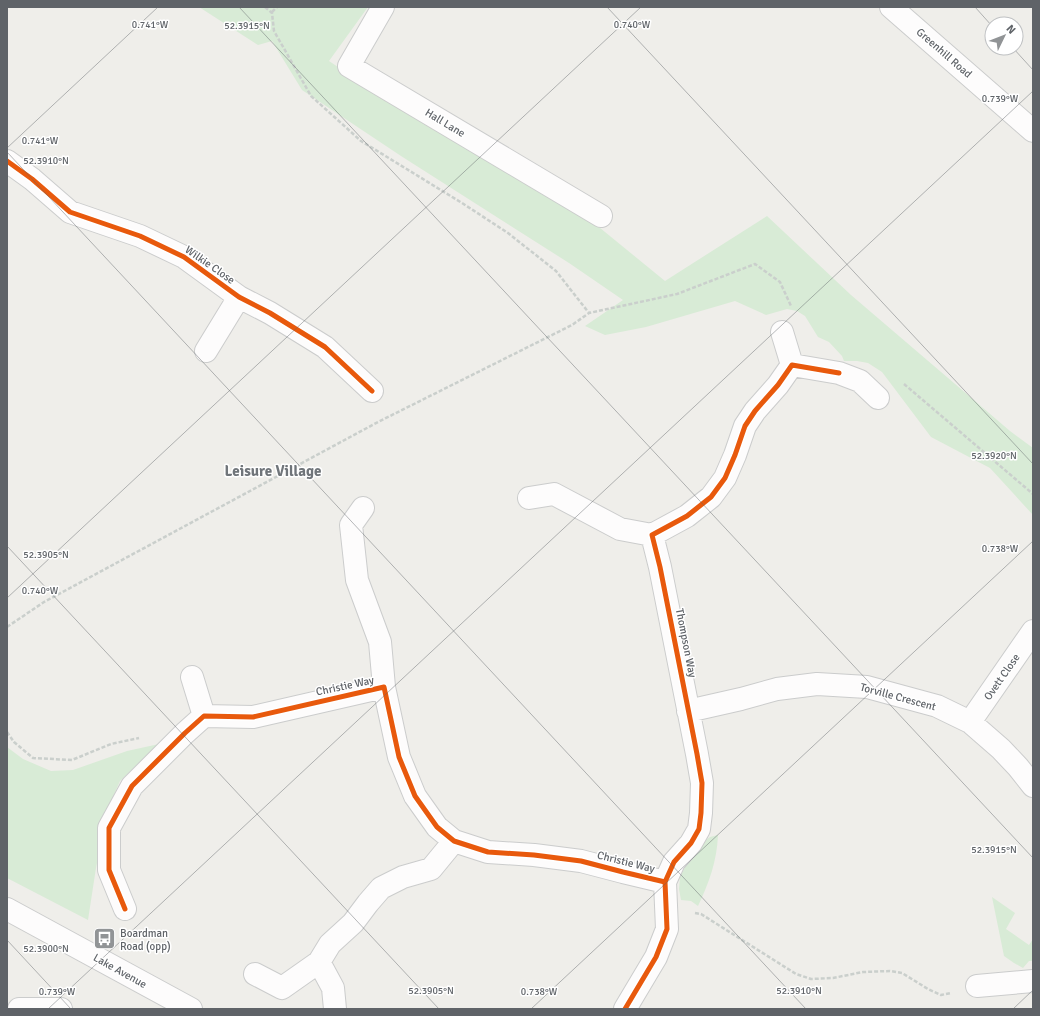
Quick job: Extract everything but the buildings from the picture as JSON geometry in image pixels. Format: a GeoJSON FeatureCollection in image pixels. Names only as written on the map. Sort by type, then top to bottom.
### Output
{"type":"FeatureCollection","features":[{"type":"Feature","properties":{"kind":"street","name":"Hall Lane"},"geometry":{"type":"LineString","coordinates":[[383,7],[349,66],[601,216]]}},
{"type":"Feature","properties":{"kind":"street","name":"Greenhill Road"},"geometry":{"type":"LineString","coordinates":[[891,7],[1033,132]]}},
{"type":"Feature","properties":{"kind":"street","name":"Wilkie Close"},"geometry":{"type":"LineString","coordinates":[[7,161],[32,179],[70,212],[140,236],[184,257],[239,297],[270,313],[325,347],[372,391]]}},
{"type":"Feature","properties":{"kind":"street","name":"Wilkie Close"},"geometry":{"type":"LineString","coordinates":[[206,351],[239,297]]}},
{"type":"Feature","properties":{"kind":"street"},"geometry":{"type":"LineString","coordinates":[[782,332],[792,365]]}},
{"type":"Feature","properties":{"kind":"street"},"geometry":{"type":"LineString","coordinates":[[792,365],[839,373],[860,381],[878,398]]}},
{"type":"Feature","properties":{"kind":"street"},"geometry":{"type":"LineString","coordinates":[[529,498],[554,494],[620,529],[652,535],[687,516],[711,497],[725,478],[745,426],[755,411],[778,385],[792,365]]}},
{"type":"Feature","properties":{"kind":"street","name":"Christie Way"},"geometry":{"type":"LineString","coordinates":[[363,508],[351,525],[357,580],[380,642],[384,687],[399,757],[415,796],[437,827],[454,840],[488,852],[534,855],[581,861],[665,882]]}},
{"type":"Feature","properties":{"kind":"street","name":"Thompson Way"},"geometry":{"type":"LineString","coordinates":[[625,1009],[656,957],[667,929],[665,882],[674,862],[691,843],[699,829],[701,813],[702,783],[697,754],[660,567],[652,535]]}},
{"type":"Feature","properties":{"kind":"street","name":"Ovett Close"},"geometry":{"type":"LineString","coordinates":[[970,722],[1033,631]]}},
{"type":"Feature","properties":{"kind":"street"},"geometry":{"type":"LineString","coordinates":[[125,909],[109,870],[109,828],[132,786],[204,716],[192,677]]}},
{"type":"Feature","properties":{"kind":"street","name":"Torville Crescent"},"geometry":{"type":"LineString","coordinates":[[688,711],[777,689],[818,684],[867,687],[937,706],[970,722],[1001,749],[1033,786]]}},
{"type":"Feature","properties":{"kind":"street","name":"Christie Way"},"geometry":{"type":"LineString","coordinates":[[204,716],[253,717],[384,687]]}},
{"type":"Feature","properties":{"kind":"street"},"geometry":{"type":"LineString","coordinates":[[255,974],[282,988],[319,962],[330,944],[353,923],[381,888],[403,877],[431,869],[454,840]]}},
{"type":"Feature","properties":{"kind":"street","name":"Lake Avenue"},"geometry":{"type":"LineString","coordinates":[[10,917],[191,1009]]}},
{"type":"Feature","properties":{"kind":"street"},"geometry":{"type":"LineString","coordinates":[[319,962],[333,988],[335,1009]]}},
{"type":"Feature","properties":{"kind":"street"},"geometry":{"type":"LineString","coordinates":[[977,986],[1033,981]]}},
{"type":"Feature","properties":{"kind":"street"},"geometry":{"type":"LineString","coordinates":[[7,1007],[18,1009],[61,1009]]}},
{"type":"Feature","properties":{"kind":"path"},"geometry":{"type":"LineString","coordinates":[[7,627],[51,598],[378,422],[572,325],[589,313],[556,271],[508,233],[361,141],[310,96],[274,31],[272,13],[265,7]]}},
{"type":"Feature","properties":{"kind":"path"},"geometry":{"type":"LineString","coordinates":[[272,13],[277,7]]}},
{"type":"Feature","properties":{"kind":"path"},"geometry":{"type":"LineString","coordinates":[[7,732],[14,742],[33,758],[72,760],[111,744],[160,733],[171,747]]}},
{"type":"Feature","properties":{"kind":"path"},"geometry":{"type":"LineString","coordinates":[[666,904],[701,914],[796,974],[811,979],[833,978],[863,972],[890,971],[902,973],[928,989],[942,995],[977,986]]}},
{"type":"Feature","properties":{"kind":"green space"},"geometry":{"type":"Polygon","coordinates":[[[199,7],[368,7],[329,61],[365,85],[594,223],[665,281],[767,216],[851,295],[1010,431],[1033,448],[1033,515],[990,468],[931,437],[882,372],[868,363],[844,361],[842,356],[829,342],[818,337],[805,316],[797,311],[787,309],[766,315],[735,301],[646,327],[605,335],[585,326],[623,300],[569,263],[401,156],[302,90],[272,41],[258,45],[199,7]]]}},
{"type":"Feature","properties":{"kind":"green space"},"geometry":{"type":"Polygon","coordinates":[[[159,744],[120,781],[108,808],[96,868],[88,920],[7,878],[7,747],[23,759],[51,771],[73,770],[127,751],[159,744]]]}},
{"type":"Feature","properties":{"kind":"green space"},"geometry":{"type":"Polygon","coordinates":[[[718,835],[712,872],[698,906],[691,901],[681,900],[679,889],[680,877],[685,867],[707,839],[718,835]]]}},
{"type":"Feature","properties":{"kind":"green space"},"geometry":{"type":"Polygon","coordinates":[[[992,897],[1015,913],[1006,929],[1029,945],[1033,939],[1033,961],[1029,961],[1023,968],[1004,956],[992,897]]]}},
{"type":"Feature","properties":{"kind":"cycle path"},"geometry":{"type":"LineString","coordinates":[[7,161],[32,179],[70,212],[140,236],[184,257],[239,297],[270,313],[325,347],[372,391]]}},
{"type":"Feature","properties":{"kind":"cycle path"},"geometry":{"type":"LineString","coordinates":[[625,1009],[656,957],[667,929],[665,882],[674,862],[691,843],[699,829],[701,813],[702,783],[697,754],[660,567],[652,535],[687,516],[711,497],[725,478],[745,426],[755,411],[778,385],[792,365],[839,373]]}},
{"type":"Feature","properties":{"kind":"cycle path"},"geometry":{"type":"LineString","coordinates":[[125,909],[109,870],[109,828],[132,786],[204,716],[253,717],[384,687],[399,757],[415,796],[437,827],[454,841],[488,852],[534,855],[581,861],[665,882]]}},
{"type":"Feature","properties":{"kind":"place","name":"Boardman Road (opp)"},"geometry":{"type":"Point","coordinates":[105,939]}},
{"type":"Feature","properties":{"kind":"district","name":"Leisure Village"},"geometry":{"type":"Point","coordinates":[273,471]}}]}
